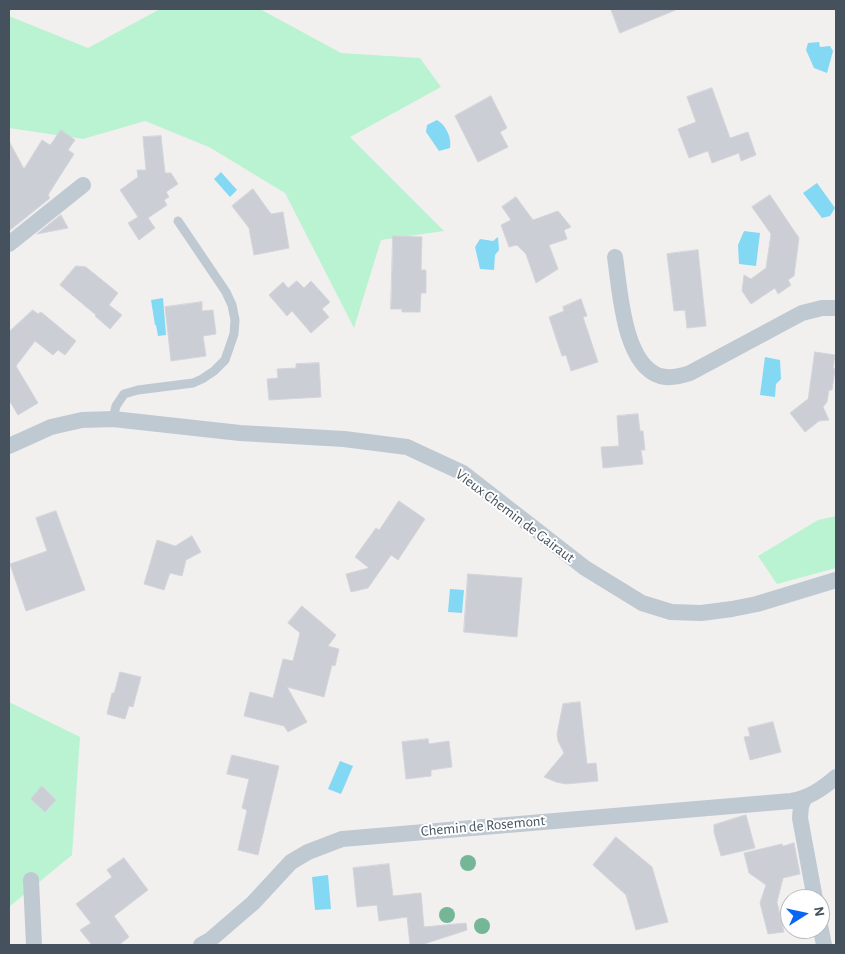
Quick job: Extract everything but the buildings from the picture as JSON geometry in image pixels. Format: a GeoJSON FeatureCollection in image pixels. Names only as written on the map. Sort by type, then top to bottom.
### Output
{"type":"FeatureCollection","features":[{"type":"Feature","properties":{"kind":"street"},"geometry":{"type":"LineString","coordinates":[[9,244],[82,185]]}},
{"type":"Feature","properties":{"kind":"street"},"geometry":{"type":"LineString","coordinates":[[615,257],[622,310],[628,333],[640,361],[648,370],[660,376],[675,377],[690,373],[802,313],[822,308],[836,308]]}},
{"type":"Feature","properties":{"kind":"street","name":"Vieux Chemin de Gairaut"},"geometry":{"type":"LineString","coordinates":[[9,446],[51,427],[82,420],[113,418],[240,433],[344,439],[406,447],[463,472],[585,568],[642,603],[670,612],[702,613],[732,609],[756,604],[836,580]]}},
{"type":"Feature","properties":{"kind":"street","name":"Chemin de Rosemont"},"geometry":{"type":"LineString","coordinates":[[201,945],[210,940],[253,903],[291,862],[308,852],[342,838],[804,799],[823,788],[836,777]]}},
{"type":"Feature","properties":{"kind":"street"},"geometry":{"type":"LineString","coordinates":[[804,799],[800,818],[813,889]]}},
{"type":"Feature","properties":{"kind":"street"},"geometry":{"type":"LineString","coordinates":[[31,880],[34,945]]}},
{"type":"Feature","properties":{"kind":"lane"},"geometry":{"type":"LineString","coordinates":[[113,418],[116,406],[124,394],[138,390],[193,383],[214,371],[225,360],[234,334],[235,320],[232,305],[226,292],[178,221]]}},
{"type":"Feature","properties":{"kind":"green space"},"geometry":{"type":"Polygon","coordinates":[[[160,9],[260,9],[341,53],[420,58],[441,87],[350,137],[444,231],[381,240],[354,328],[285,193],[209,147],[145,121],[83,139],[9,128],[9,16],[88,48],[160,9]]]}},
{"type":"Feature","properties":{"kind":"green space"},"geometry":{"type":"Polygon","coordinates":[[[836,516],[836,568],[777,584],[758,556],[818,520],[836,516]]]}},
{"type":"Feature","properties":{"kind":"green space"},"geometry":{"type":"Polygon","coordinates":[[[9,702],[80,737],[72,855],[9,907],[9,702]]]}},
{"type":"Feature","properties":{"kind":"water"},"geometry":{"type":"Polygon","coordinates":[[[819,42],[820,47],[830,46],[833,51],[827,73],[814,68],[806,50],[808,43],[819,42]]]}},
{"type":"Feature","properties":{"kind":"water"},"geometry":{"type":"Polygon","coordinates":[[[437,120],[446,128],[450,144],[450,148],[439,151],[426,132],[427,125],[437,120]]]}},
{"type":"Feature","properties":{"kind":"water"},"geometry":{"type":"Polygon","coordinates":[[[221,172],[237,190],[230,197],[214,179],[221,172]]]}},
{"type":"Feature","properties":{"kind":"water"},"geometry":{"type":"Polygon","coordinates":[[[817,183],[835,208],[830,216],[822,218],[803,193],[817,183]]]}},
{"type":"Feature","properties":{"kind":"water"},"geometry":{"type":"Polygon","coordinates":[[[744,231],[760,233],[756,266],[739,264],[738,245],[744,231]]]}},
{"type":"Feature","properties":{"kind":"water"},"geometry":{"type":"Polygon","coordinates":[[[498,237],[499,250],[495,255],[494,270],[480,269],[475,247],[480,239],[493,241],[498,237]]]}},
{"type":"Feature","properties":{"kind":"water"},"geometry":{"type":"Polygon","coordinates":[[[163,298],[166,335],[158,336],[151,300],[163,298]]]}},
{"type":"Feature","properties":{"kind":"water"},"geometry":{"type":"Polygon","coordinates":[[[765,357],[780,360],[781,379],[776,384],[775,397],[760,395],[765,357]]]}},
{"type":"Feature","properties":{"kind":"water"},"geometry":{"type":"Polygon","coordinates":[[[450,589],[464,590],[462,613],[448,612],[450,589]]]}},
{"type":"Feature","properties":{"kind":"water"},"geometry":{"type":"Polygon","coordinates":[[[340,761],[353,766],[341,794],[328,789],[340,761]]]}},
{"type":"Feature","properties":{"kind":"water"},"geometry":{"type":"Polygon","coordinates":[[[328,875],[331,909],[315,910],[312,877],[328,875]]]}}]}
